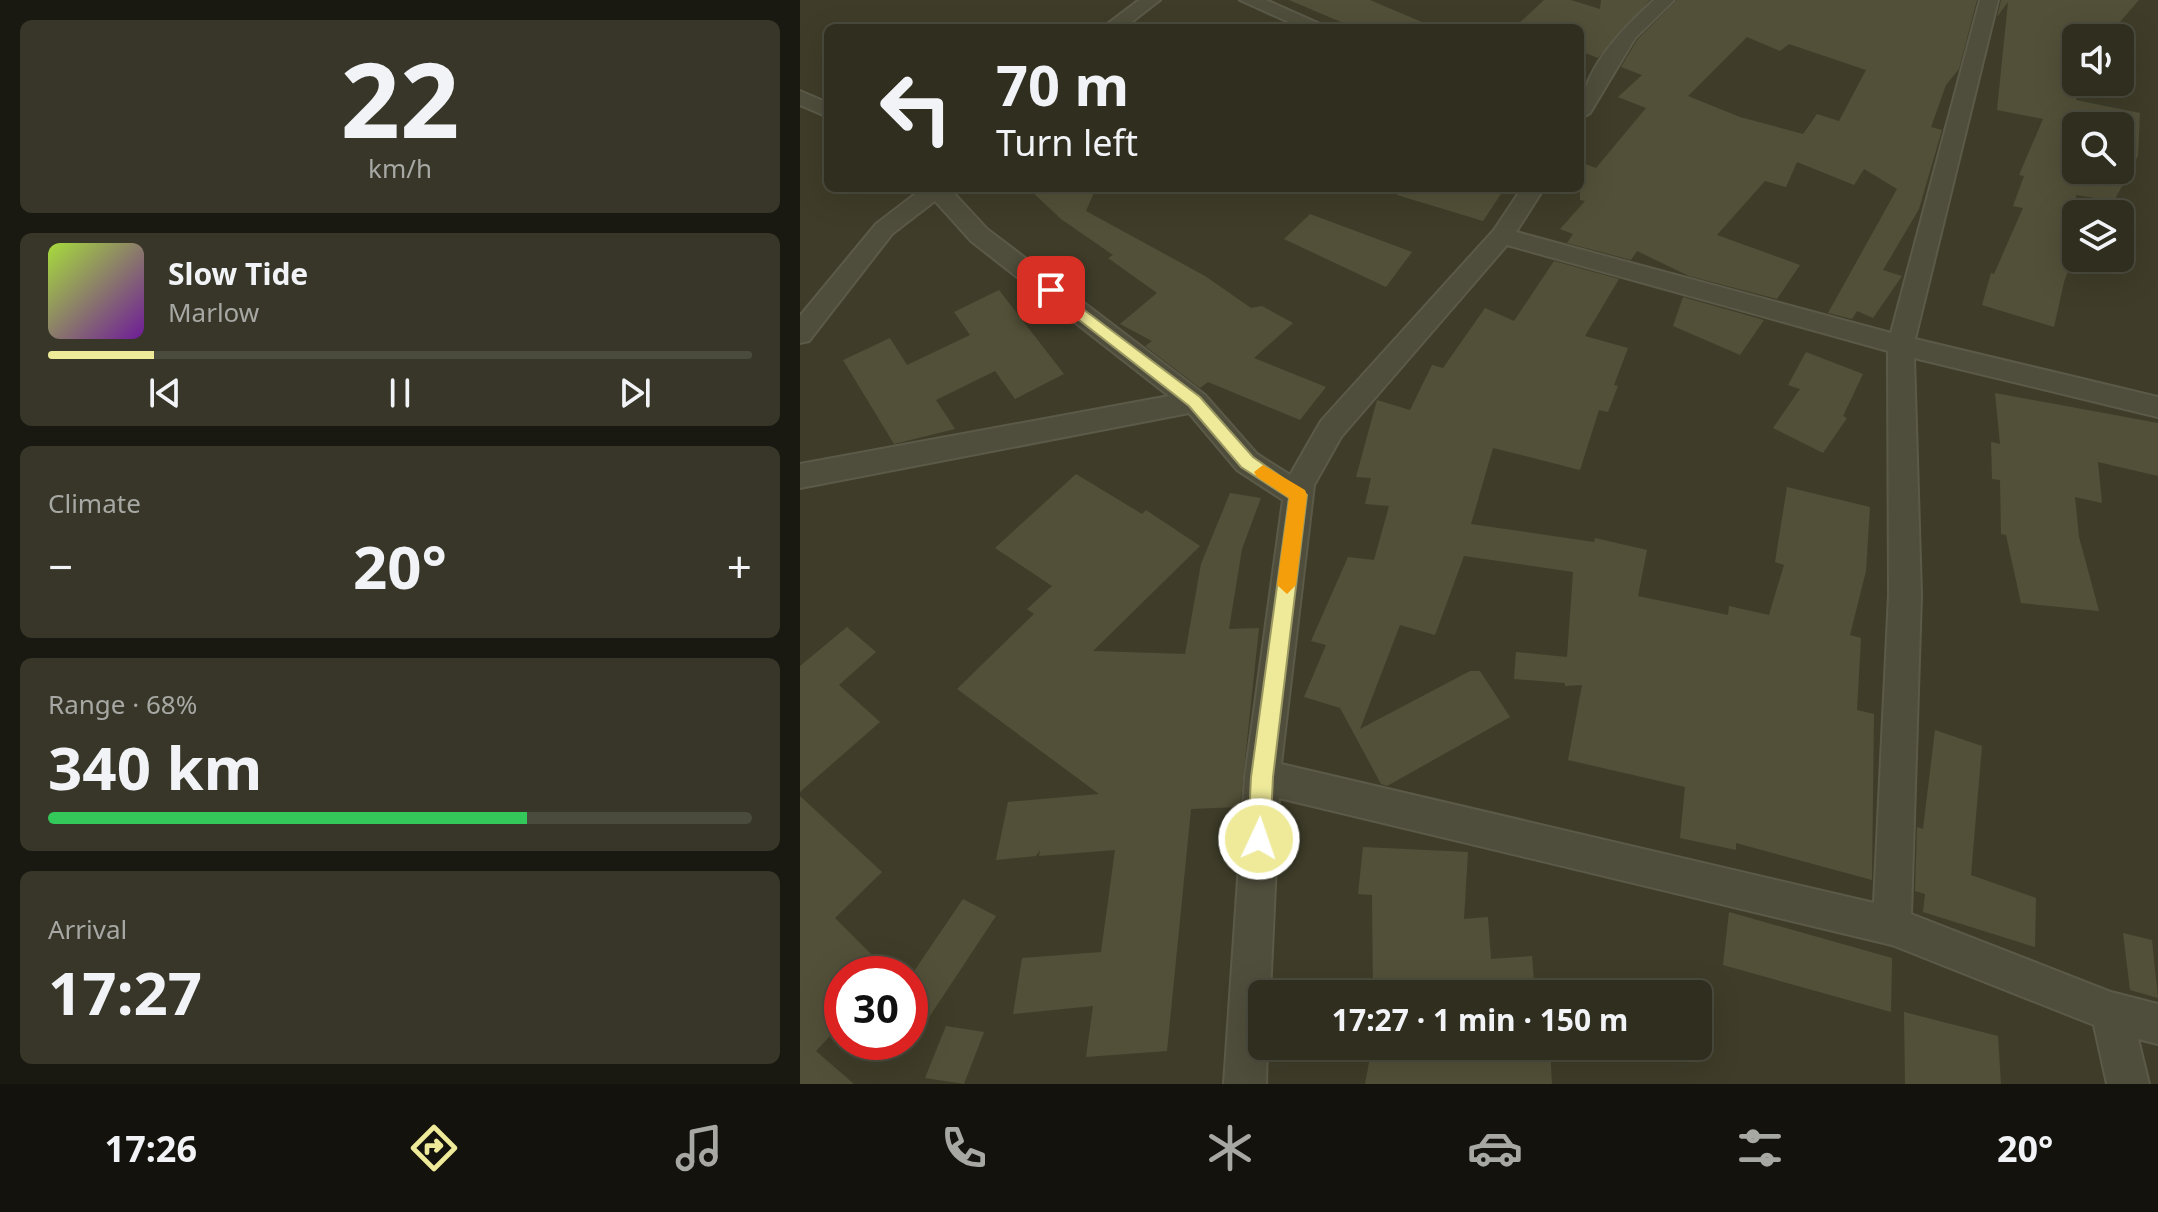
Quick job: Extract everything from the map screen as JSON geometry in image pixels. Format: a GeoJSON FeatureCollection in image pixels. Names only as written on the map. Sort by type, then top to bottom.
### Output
{"type":"FeatureCollection","features":[{"type":"Feature","properties":{"kind":"street"},"geometry":{"type":"LineString","coordinates":[[1118,24],[1151,0]]}},
{"type":"Feature","properties":{"kind":"street"},"geometry":{"type":"LineString","coordinates":[[1249,0],[1309,24]]}},
{"type":"Feature","properties":{"kind":"street"},"geometry":{"type":"LineString","coordinates":[[1584,104],[1627,35],[1665,0]]}},
{"type":"Feature","properties":{"kind":"street"},"geometry":{"type":"LineString","coordinates":[[1892,926],[1905,595],[1901,345],[1967,97],[1989,0]]}},
{"type":"Feature","properties":{"kind":"street"},"geometry":{"type":"LineString","coordinates":[[800,97],[824,109]]}},
{"type":"Feature","properties":{"kind":"street"},"geometry":{"type":"LineString","coordinates":[[800,334],[884,229],[931,192]]}},
{"type":"Feature","properties":{"kind":"street"},"geometry":{"type":"LineString","coordinates":[[940,192],[979,235],[1195,402],[1247,462],[1299,495]]}},
{"type":"Feature","properties":{"kind":"street"},"geometry":{"type":"LineString","coordinates":[[1245,1084],[1262,777],[1300,484],[1331,429],[1502,236],[1530,192]]}},
{"type":"Feature","properties":{"kind":"street"},"geometry":{"type":"LineString","coordinates":[[1502,236],[1901,345],[2158,407]]}},
{"type":"Feature","properties":{"kind":"street"},"geometry":{"type":"LineString","coordinates":[[800,476],[1195,402]]}},
{"type":"Feature","properties":{"kind":"street"},"geometry":{"type":"LineString","coordinates":[[1262,777],[1892,926],[2111,1012],[2158,1024]]}},
{"type":"Feature","properties":{"kind":"street"},"geometry":{"type":"LineString","coordinates":[[2111,1012],[2128,1084]]}},
{"type":"Feature","properties":{"kind":"building"},"geometry":{"type":"Polygon","coordinates":[[[1289,0],[1370,0],[1427,24],[1346,24],[1289,0]]]}},
{"type":"Feature","properties":{"kind":"building"},"geometry":{"type":"Polygon","coordinates":[[[1544,0],[1571,0],[1600,9],[1601,0],[1650,0],[1598,58],[1584,53],[1584,24],[1518,24],[1544,0]]]}},
{"type":"Feature","properties":{"kind":"building"},"geometry":{"type":"Polygon","coordinates":[[[1677,0],[1977,0],[1959,69],[1946,85],[1931,127],[1942,130],[1919,209],[1883,270],[1902,276],[1873,318],[1857,311],[1852,319],[1828,313],[1897,189],[1864,169],[1854,185],[1797,162],[1786,187],[1765,181],[1717,235],[1800,265],[1777,299],[1689,276],[1637,251],[1631,260],[1567,243],[1573,234],[1560,229],[1585,201],[1580,200],[1580,192],[1584,192],[1584,164],[1596,168],[1646,108],[1618,97],[1642,75],[1621,67],[1637,40],[1677,0]],[[1747,37],[1688,96],[1740,117],[1803,134],[1817,114],[1839,121],[1866,70],[1789,44],[1780,51],[1747,37]]]}},
{"type":"Feature","properties":{"kind":"building"},"geometry":{"type":"Polygon","coordinates":[[[2001,0],[2139,0],[2118,24],[2062,24],[2062,96],[2076,96],[2076,100],[2140,113],[2138,156],[2134,164],[2134,112],[2062,112],[2062,184],[2123,184],[2115,200],[2076,195],[2076,200],[2062,200],[2062,272],[2068,272],[2054,327],[1982,305],[1991,273],[1994,274],[2023,208],[2013,206],[2024,176],[2019,175],[2043,119],[1997,110],[2008,2],[1997,17],[2001,0]]]}},
{"type":"Feature","properties":{"kind":"building"},"geometry":{"type":"Polygon","coordinates":[[[1032,192],[1094,192],[1086,211],[1205,276],[1251,308],[1262,306],[1293,323],[1254,358],[1326,387],[1300,420],[1208,382],[1200,388],[1145,346],[1152,341],[1120,324],[1157,293],[1108,258],[1113,255],[1061,219],[1032,192]]]}},
{"type":"Feature","properties":{"kind":"building"},"geometry":{"type":"Polygon","coordinates":[[[1397,192],[1502,192],[1483,221],[1397,195],[1397,192]]]}},
{"type":"Feature","properties":{"kind":"building"},"geometry":{"type":"Polygon","coordinates":[[[1310,214],[1412,252],[1386,287],[1284,239],[1310,214]]]}},
{"type":"Feature","properties":{"kind":"building"},"geometry":{"type":"Polygon","coordinates":[[[1554,261],[1619,279],[1585,336],[1628,348],[1614,385],[1618,386],[1608,412],[1599,410],[1580,470],[1493,448],[1471,524],[1594,542],[1595,538],[1647,550],[1638,596],[1728,615],[1729,606],[1769,615],[1784,565],[1775,562],[1787,487],[1870,507],[1866,571],[1850,635],[1861,638],[1857,710],[1874,714],[1872,880],[1736,843],[1736,850],[1680,838],[1685,787],[1568,760],[1582,685],[1565,686],[1565,683],[1514,679],[1516,652],[1567,657],[1573,572],[1464,556],[1435,635],[1400,625],[1360,729],[1470,671],[1480,671],[1510,717],[1387,786],[1381,784],[1340,708],[1304,697],[1326,645],[1311,641],[1348,557],[1374,560],[1389,506],[1365,504],[1371,478],[1356,477],[1377,400],[1410,410],[1432,365],[1443,368],[1485,308],[1514,321],[1554,261]]]}},
{"type":"Feature","properties":{"kind":"building"},"geometry":{"type":"Polygon","coordinates":[[[999,290],[1064,374],[1015,399],[995,371],[936,400],[955,429],[894,444],[843,360],[890,338],[907,365],[970,335],[954,312],[999,290]]]}},
{"type":"Feature","properties":{"kind":"building"},"geometry":{"type":"Polygon","coordinates":[[[1683,297],[1764,320],[1740,355],[1673,326],[1683,297]]]}},
{"type":"Feature","properties":{"kind":"building"},"geometry":{"type":"Polygon","coordinates":[[[1806,352],[1863,374],[1843,416],[1847,418],[1823,453],[1773,428],[1800,389],[1788,385],[1806,352]]]}},
{"type":"Feature","properties":{"kind":"building"},"geometry":{"type":"Polygon","coordinates":[[[1995,393],[2158,423],[2158,476],[2098,462],[2102,503],[2075,497],[2079,537],[2099,611],[2021,603],[2006,535],[2001,534],[2000,480],[1992,479],[1991,442],[2000,444],[1995,393]]]}},
{"type":"Feature","properties":{"kind":"building"},"geometry":{"type":"Polygon","coordinates":[[[1076,474],[1142,514],[1146,510],[1200,546],[1093,651],[1185,654],[1201,564],[1230,493],[1261,498],[1242,549],[1229,629],[1259,628],[1240,807],[1191,809],[1167,1051],[1086,1057],[1093,1006],[1013,1014],[1022,958],[1101,952],[1115,850],[1039,856],[1040,850],[1036,856],[996,860],[1008,802],[1099,794],[957,689],[1034,614],[1027,609],[1052,586],[995,548],[1076,474]]]}},
{"type":"Feature","properties":{"kind":"building"},"geometry":{"type":"Polygon","coordinates":[[[847,627],[876,652],[839,685],[880,722],[800,792],[800,666],[847,627]]]}},
{"type":"Feature","properties":{"kind":"building"},"geometry":{"type":"Polygon","coordinates":[[[1935,730],[1982,746],[1971,875],[2036,898],[2035,947],[1923,912],[1925,894],[1915,891],[1917,827],[1923,829],[1935,730]]]}},
{"type":"Feature","properties":{"kind":"building"},"geometry":{"type":"Polygon","coordinates":[[[800,796],[882,872],[835,918],[873,956],[824,956],[824,1042],[816,1051],[854,1084],[800,1084],[800,796]]]}},
{"type":"Feature","properties":{"kind":"building"},"geometry":{"type":"Polygon","coordinates":[[[1363,847],[1468,852],[1464,919],[1488,917],[1491,959],[1532,956],[1534,980],[1373,980],[1372,895],[1358,894],[1363,847]]]}},
{"type":"Feature","properties":{"kind":"building"},"geometry":{"type":"Polygon","coordinates":[[[963,899],[996,916],[928,1019],[928,956],[924,956],[963,899]]]}},
{"type":"Feature","properties":{"kind":"building"},"geometry":{"type":"Polygon","coordinates":[[[1729,912],[1892,958],[1891,1012],[1723,965],[1729,912]]]}},
{"type":"Feature","properties":{"kind":"building"},"geometry":{"type":"Polygon","coordinates":[[[2123,933],[2152,940],[2158,998],[2130,990],[2123,933]]]}},
{"type":"Feature","properties":{"kind":"building"},"geometry":{"type":"Polygon","coordinates":[[[1904,1012],[1998,1036],[2001,1084],[1905,1084],[1904,1012]]]}},
{"type":"Feature","properties":{"kind":"building"},"geometry":{"type":"Polygon","coordinates":[[[946,1026],[984,1032],[964,1084],[925,1078],[946,1026]]]}},
{"type":"Feature","properties":{"kind":"building"},"geometry":{"type":"Polygon","coordinates":[[[1369,1060],[1551,1060],[1552,1084],[1365,1084],[1369,1060]]]}},
{"type":"Feature","properties":{"kind":"slow traffic"},"geometry":{"type":"LineString","coordinates":[[1263,472],[1299,495],[1287,585]]}},
{"type":"Feature","properties":{"kind":"route"},"geometry":{"type":"LineString","coordinates":[[1051,290],[1195,402],[1247,462],[1299,495],[1262,777],[1259,839]]}}]}
